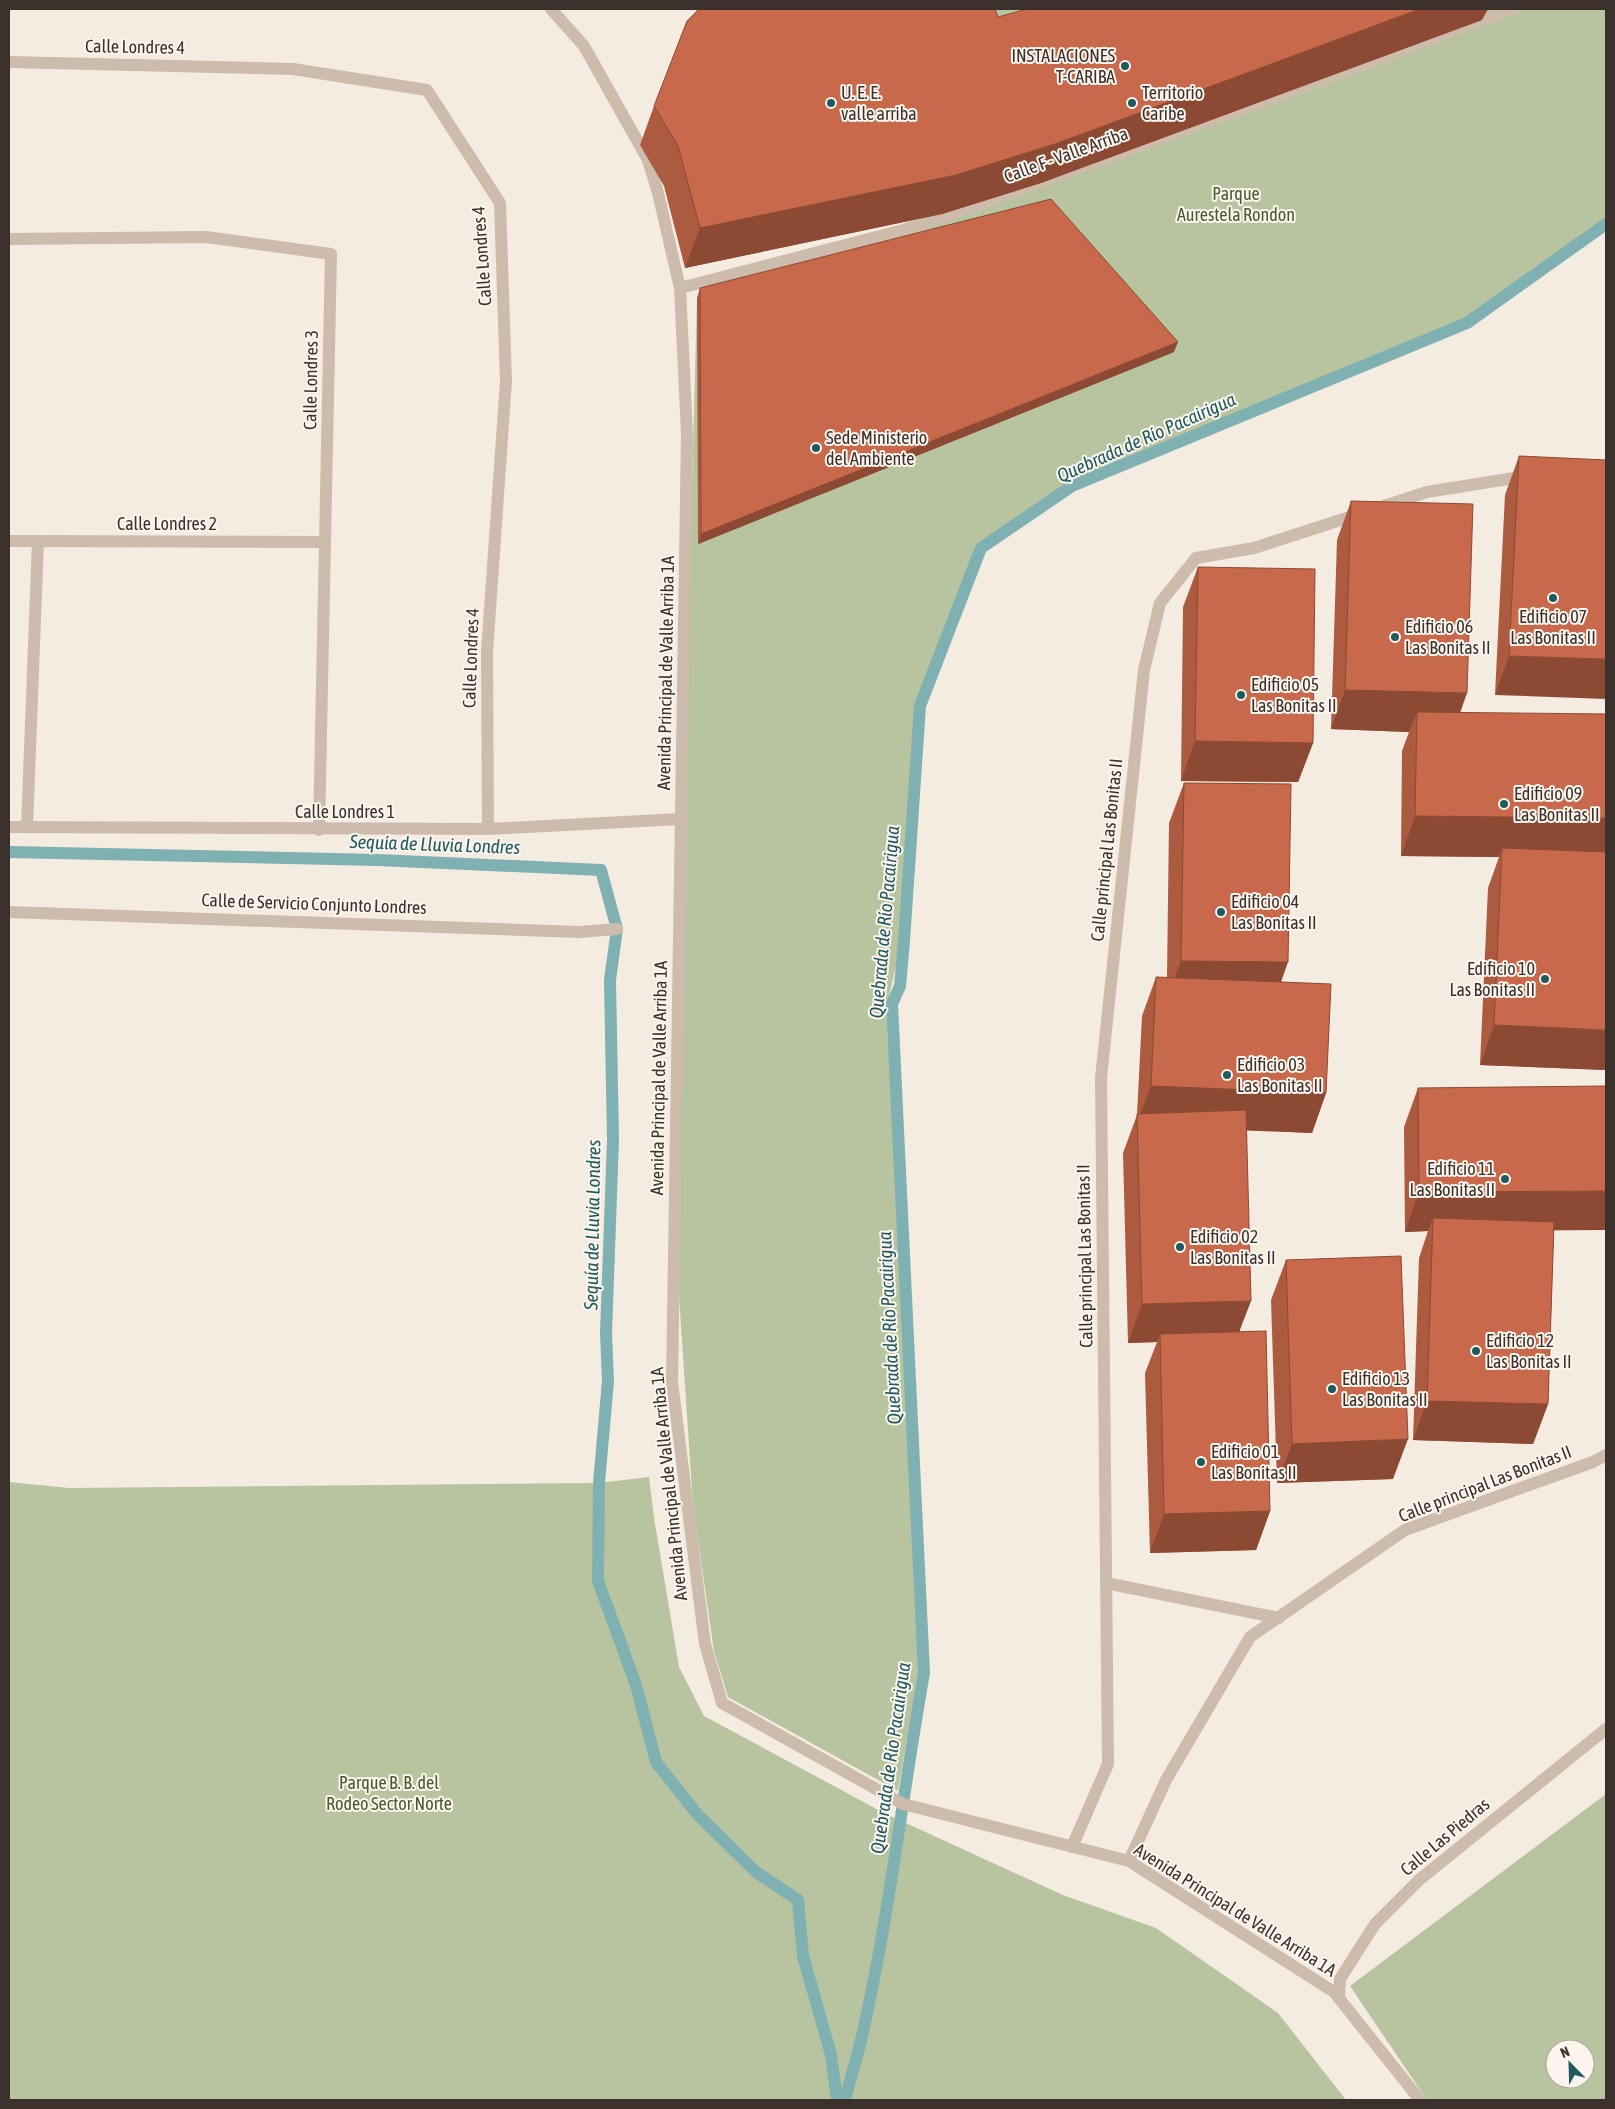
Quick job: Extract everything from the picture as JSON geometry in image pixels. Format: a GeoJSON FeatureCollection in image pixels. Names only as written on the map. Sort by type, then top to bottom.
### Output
{"type":"FeatureCollection","features":[{"type":"Feature","properties":{"kind":"street","name":"Avenida Principal de Valle Arriba 1A"},"geometry":{"type":"LineString","coordinates":[[551,9],[584,46],[648,160],[658,193],[680,288],[687,434],[672,1382],[705,1644],[722,1702],[903,1804],[1129,1861],[1334,1992],[1420,2100]]}},
{"type":"Feature","properties":{"kind":"street","name":"Calle F - Valle Arriba"},"geometry":{"type":"LineString","coordinates":[[680,288],[903,230],[958,212],[1322,81],[1512,9]]}},
{"type":"Feature","properties":{"kind":"street","name":"Calle Londres 4"},"geometry":{"type":"LineString","coordinates":[[9,62],[293,69],[427,90],[500,203],[506,381],[487,652],[488,829]]}},
{"type":"Feature","properties":{"kind":"street","name":"Calle Londres 3"},"geometry":{"type":"LineString","coordinates":[[9,239],[206,237],[331,254],[319,830]]}},
{"type":"Feature","properties":{"kind":"street","name":"Calle principal Las Bonitas II"},"geometry":{"type":"LineString","coordinates":[[1072,1847],[1108,1764],[1101,1078],[1144,670],[1160,603],[1196,558],[1254,548],[1427,492],[1542,475]]}},
{"type":"Feature","properties":{"kind":"street","name":"Calle Londres 2"},"geometry":{"type":"LineString","coordinates":[[9,541],[325,542]]}},
{"type":"Feature","properties":{"kind":"street"},"geometry":{"type":"LineString","coordinates":[[27,827],[38,541]]}},
{"type":"Feature","properties":{"kind":"street","name":"Calle Londres 1"},"geometry":{"type":"LineString","coordinates":[[9,827],[319,830],[488,829],[681,819]]}},
{"type":"Feature","properties":{"kind":"street","name":"Calle de Servicio Conjunto Londres"},"geometry":{"type":"LineString","coordinates":[[9,912],[579,932],[618,929]]}},
{"type":"Feature","properties":{"kind":"street","name":"Calle principal Las Bonitas II"},"geometry":{"type":"LineString","coordinates":[[1129,1861],[1166,1780],[1250,1637],[1405,1530],[1566,1472],[1606,1455]]}},
{"type":"Feature","properties":{"kind":"street"},"geometry":{"type":"LineString","coordinates":[[1106,1582],[1279,1618]]}},
{"type":"Feature","properties":{"kind":"street","name":"Calle Las Piedras"},"geometry":{"type":"LineString","coordinates":[[1339,1998],[1340,1979],[1375,1924],[1419,1880],[1606,1729]]}},
{"type":"Feature","properties":{"kind":"green space","name":"Parque Aurestela Rondon"},"geometry":{"type":"Polygon","coordinates":[[[967,9],[1606,9],[1606,224],[1467,323],[1196,435],[1070,482],[978,547],[916,706],[900,948],[886,1009],[911,1417],[919,1668],[898,1791],[728,1697],[714,1651],[693,1505],[679,1296],[688,638],[697,298],[1041,183],[967,9]]]}},
{"type":"Feature","properties":{"kind":"green space","name":"Parque B. B. del Rodeo Sector Norte"},"geometry":{"type":"Polygon","coordinates":[[[649,1477],[679,1667],[704,1716],[884,1813],[1063,1895],[1156,1928],[1278,2013],[1346,2100],[9,2100],[9,1482],[69,1488],[599,1483],[649,1477]]]}},
{"type":"Feature","properties":{"kind":"green space"},"geometry":{"type":"Polygon","coordinates":[[[1606,1794],[1606,2100],[1427,2100],[1350,1986],[1606,1794]]]}},
{"type":"Feature","properties":{"kind":"building","name":"U. E. E. valle arriba"},"geometry":{"type":"Polygon","coordinates":[[[699,9],[995,9],[998,17],[1027,9],[1420,9],[1055,144],[956,175],[700,228],[678,146],[654,106],[687,21],[699,9]]]}},
{"type":"Feature","properties":{"kind":"building","name":"Sede Ministerio del Ambiente"},"geometry":{"type":"Polygon","coordinates":[[[1051,199],[1178,342],[701,534],[700,288],[1051,199]]]}},
{"type":"Feature","properties":{"kind":"building","name":"Edificio 07 Las Bonitas II"},"geometry":{"type":"Polygon","coordinates":[[[1519,456],[1606,460],[1606,659],[1509,656],[1519,456]]]}},
{"type":"Feature","properties":{"kind":"building","name":"Edificio 06 Las Bonitas II"},"geometry":{"type":"Polygon","coordinates":[[[1351,501],[1473,504],[1467,693],[1345,690],[1351,501]]]}},
{"type":"Feature","properties":{"kind":"building","name":"Edificio 05 Las Bonitas II"},"geometry":{"type":"Polygon","coordinates":[[[1198,567],[1315,569],[1313,743],[1195,741],[1198,567]]]}},
{"type":"Feature","properties":{"kind":"building"},"geometry":{"type":"Polygon","coordinates":[[[1417,712],[1606,714],[1606,818],[1415,816],[1417,712]]]}},
{"type":"Feature","properties":{"kind":"building","name":"Edificio 04 Las Bonitas II"},"geometry":{"type":"Polygon","coordinates":[[[1184,783],[1291,784],[1288,962],[1181,961],[1184,783]]]}},
{"type":"Feature","properties":{"kind":"building","name":"Edificio 10 Las Bonitas II"},"geometry":{"type":"Polygon","coordinates":[[[1502,848],[1606,852],[1606,1030],[1494,1025],[1502,848]]]}},
{"type":"Feature","properties":{"kind":"building"},"geometry":{"type":"Polygon","coordinates":[[[1156,977],[1331,984],[1326,1093],[1151,1086],[1156,977]]]}},
{"type":"Feature","properties":{"kind":"building"},"geometry":{"type":"Polygon","coordinates":[[[1606,1086],[1606,1191],[1419,1192],[1418,1088],[1606,1086]]]}},
{"type":"Feature","properties":{"kind":"building","name":"Edificio 02 Las Bonitas II"},"geometry":{"type":"Polygon","coordinates":[[[1246,1110],[1251,1301],[1142,1304],[1137,1114],[1246,1110]]]}},
{"type":"Feature","properties":{"kind":"building","name":"Edificio 12 Las Bonitas II"},"geometry":{"type":"Polygon","coordinates":[[[1433,1218],[1554,1222],[1548,1404],[1427,1401],[1433,1218]]]}},
{"type":"Feature","properties":{"kind":"building","name":"Edificio 13 Las Bonitas II"},"geometry":{"type":"Polygon","coordinates":[[[1401,1256],[1408,1439],[1292,1444],[1286,1260],[1401,1256]]]}},
{"type":"Feature","properties":{"kind":"building","name":"Edificio 01 Las Bonitas II"},"geometry":{"type":"Polygon","coordinates":[[[1266,1331],[1270,1511],[1164,1514],[1160,1334],[1266,1331]]]}},
{"type":"Feature","properties":{"kind":"waterway","name":"Quebrada de Río Pacairigua"},"geometry":{"type":"LineString","coordinates":[[845,2100],[862,2036],[873,1983],[889,1895],[924,1673],[892,1004],[900,986],[920,706],[981,548],[1072,486],[1467,323],[1606,224]]}},
{"type":"Feature","properties":{"kind":"waterway","name":"Sequía de Lluvia Londres"},"geometry":{"type":"LineString","coordinates":[[9,852],[378,860],[601,870],[617,929],[610,980],[613,1140],[606,1333],[608,1381],[599,1483],[598,1581],[636,1685],[656,1762],[697,1814],[756,1872],[798,1900],[803,1956],[831,2055],[837,2100]]}},
{"type":"Feature","properties":{"kind":"place","name":"INSTALACIONES T-CARIBA"},"geometry":{"type":"Point","coordinates":[1125,66]}},
{"type":"Feature","properties":{"kind":"place","name":"U. E. E. valle arriba"},"geometry":{"type":"Point","coordinates":[831,103]}},
{"type":"Feature","properties":{"kind":"place","name":"Territorio Caribe"},"geometry":{"type":"Point","coordinates":[1132,103]}},
{"type":"Feature","properties":{"kind":"place","name":"Sede Ministerio del Ambiente"},"geometry":{"type":"Point","coordinates":[816,448]}},
{"type":"Feature","properties":{"kind":"place","name":"Edificio 07 Las Bonitas II"},"geometry":{"type":"Point","coordinates":[1553,598]}},
{"type":"Feature","properties":{"kind":"place","name":"Edificio 06 Las Bonitas II"},"geometry":{"type":"Point","coordinates":[1395,637]}},
{"type":"Feature","properties":{"kind":"place","name":"Edificio 05 Las Bonitas II"},"geometry":{"type":"Point","coordinates":[1241,695]}},
{"type":"Feature","properties":{"kind":"place","name":"Edificio 09 Las Bonitas II"},"geometry":{"type":"Point","coordinates":[1504,804]}},
{"type":"Feature","properties":{"kind":"place","name":"Edificio 04 Las Bonitas II"},"geometry":{"type":"Point","coordinates":[1221,912]}},
{"type":"Feature","properties":{"kind":"place","name":"Edificio 10 Las Bonitas II"},"geometry":{"type":"Point","coordinates":[1545,979]}},
{"type":"Feature","properties":{"kind":"place","name":"Edificio 03 Las Bonitas II"},"geometry":{"type":"Point","coordinates":[1227,1075]}},
{"type":"Feature","properties":{"kind":"place","name":"Edificio 11 Las Bonitas II"},"geometry":{"type":"Point","coordinates":[1505,1179]}},
{"type":"Feature","properties":{"kind":"place","name":"Edificio 02 Las Bonitas II"},"geometry":{"type":"Point","coordinates":[1180,1247]}},
{"type":"Feature","properties":{"kind":"place","name":"Edificio 12 Las Bonitas II"},"geometry":{"type":"Point","coordinates":[1476,1351]}},
{"type":"Feature","properties":{"kind":"place","name":"Edificio 13 Las Bonitas II"},"geometry":{"type":"Point","coordinates":[1332,1389]}},
{"type":"Feature","properties":{"kind":"place","name":"Edificio 01 Las Bonitas II"},"geometry":{"type":"Point","coordinates":[1201,1462]}}]}
